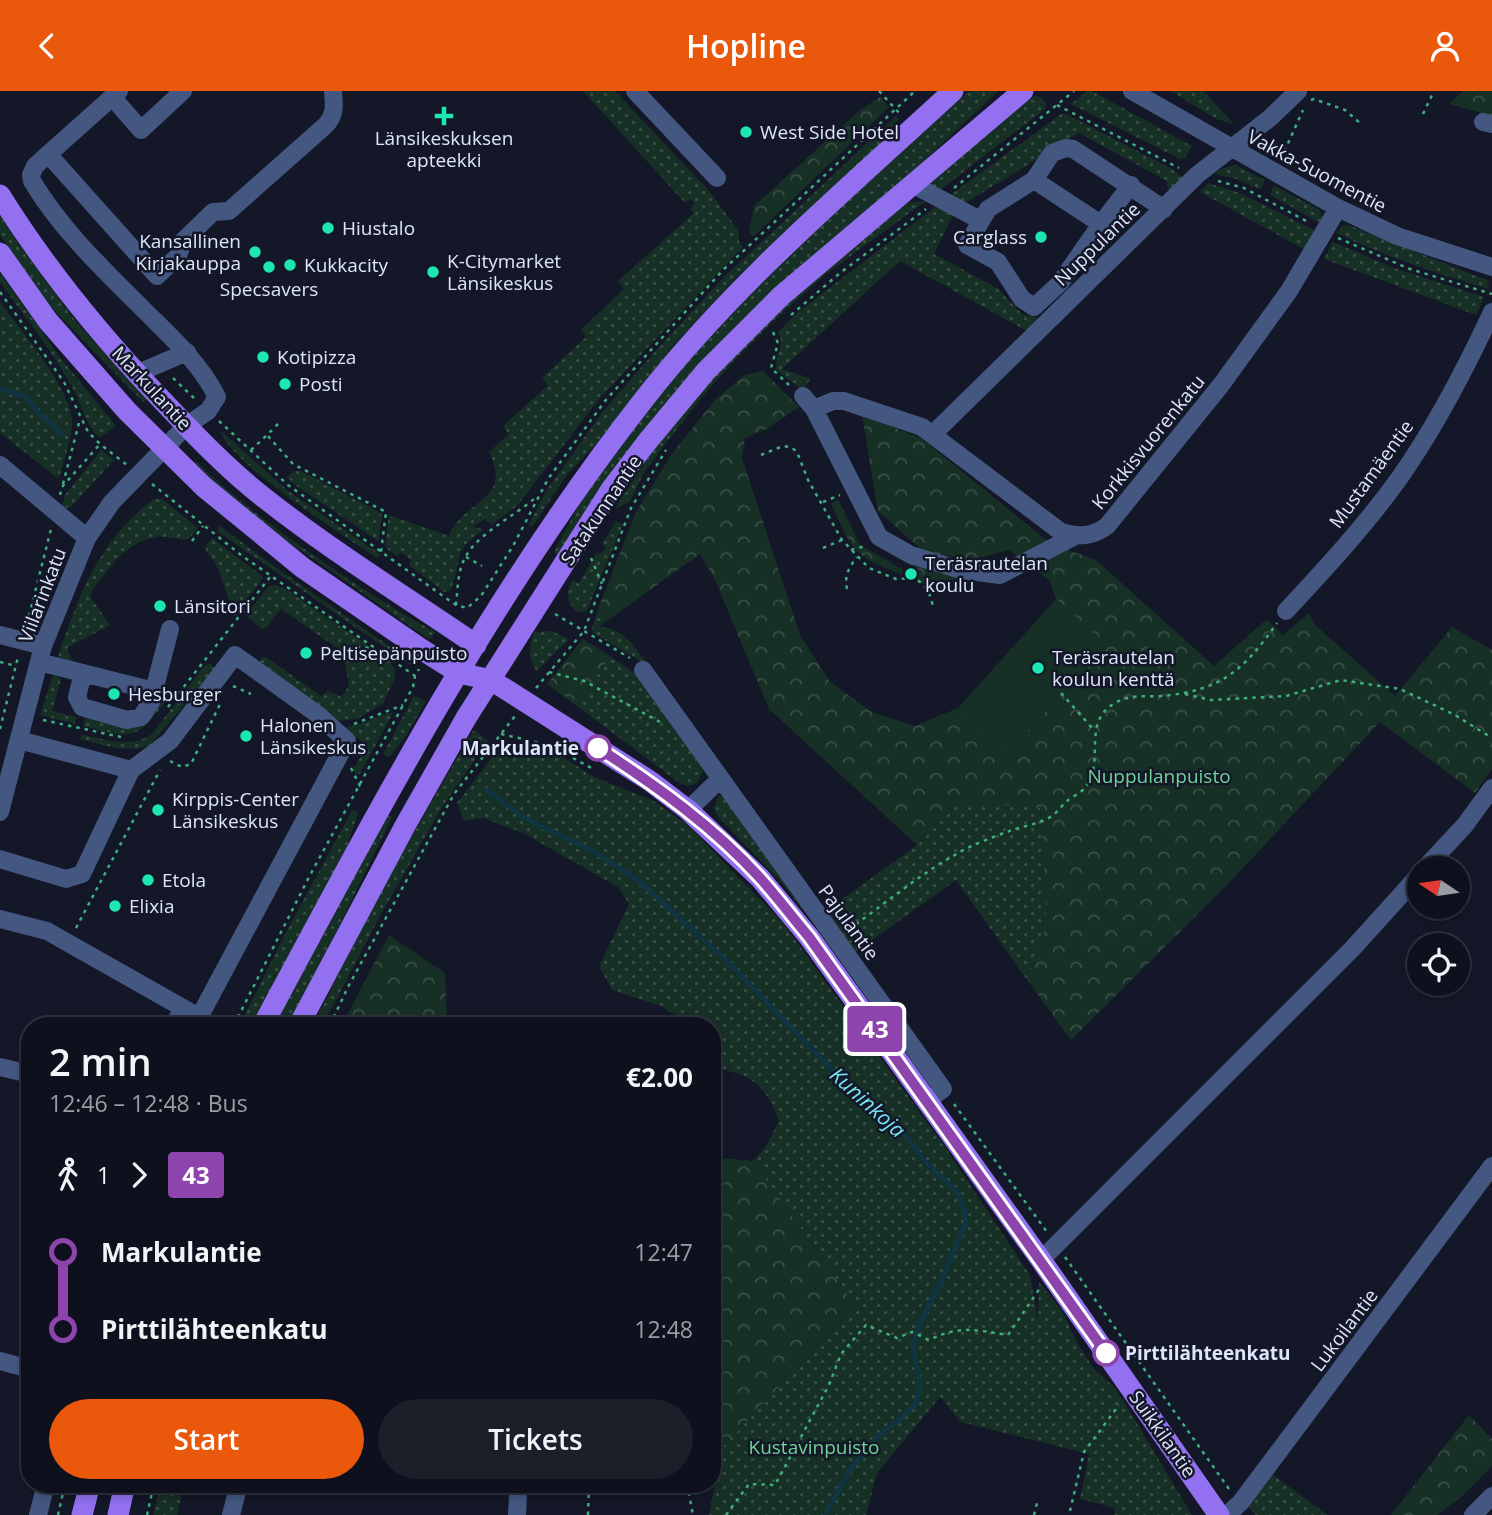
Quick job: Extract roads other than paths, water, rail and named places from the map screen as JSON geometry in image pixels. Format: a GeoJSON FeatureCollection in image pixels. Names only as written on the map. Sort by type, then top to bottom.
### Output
{"type":"FeatureCollection","features":[{"type":"Feature","properties":{"kind":"main road","name":"Satakunnantie"},"geometry":{"type":"LineString","coordinates":[[267,1017],[345,871],[459,673],[562,510],[645,398],[756,274],[953,91]]}},
{"type":"Feature","properties":{"kind":"main road","name":"Satakunnantie"},"geometry":{"type":"LineString","coordinates":[[303,1017],[406,824],[466,719],[612,488],[647,442],[706,371],[781,296],[1023,91]]}},
{"type":"Feature","properties":{"kind":"main road","name":"Markulantie"},"geometry":{"type":"LineString","coordinates":[[0,195],[69,296],[136,375],[216,456],[267,500],[476,645]]}},
{"type":"Feature","properties":{"kind":"main road","name":"Markulantie"},"geometry":{"type":"LineString","coordinates":[[0,253],[48,321],[163,449],[204,487],[303,568],[413,644],[459,673],[491,680]]}},
{"type":"Feature","properties":{"kind":"main road"},"geometry":{"type":"LineString","coordinates":[[476,645],[491,680]]}},
{"type":"Feature","properties":{"kind":"main road","name":"Suikkilantie"},"geometry":{"type":"LineString","coordinates":[[491,680],[650,781],[688,810],[760,878],[935,1095],[1049,1253],[1219,1515]]}},
{"type":"Feature","properties":{"kind":"main road"},"geometry":{"type":"LineString","coordinates":[[82,1515],[88,1493]]}},
{"type":"Feature","properties":{"kind":"main road"},"geometry":{"type":"LineString","coordinates":[[118,1515],[123,1493]]}},
{"type":"Feature","properties":{"kind":"street"},"geometry":{"type":"LineString","coordinates":[[136,375],[187,352],[82,248],[36,187],[33,171],[48,154],[116,94],[141,130],[183,91]]}},
{"type":"Feature","properties":{"kind":"street"},"geometry":{"type":"LineString","coordinates":[[48,154],[157,276],[178,256],[183,241],[214,212],[229,211],[326,125],[335,108],[333,91]]}},
{"type":"Feature","properties":{"kind":"street","name":"Vakka-Suomentie"},"geometry":{"type":"LineString","coordinates":[[1132,91],[1338,208],[1397,236],[1492,267]]}},
{"type":"Feature","properties":{"kind":"street","name":"Nuppulantie"},"geometry":{"type":"LineString","coordinates":[[933,434],[1197,175],[1270,118],[1298,91]]}},
{"type":"Feature","properties":{"kind":"street"},"geometry":{"type":"LineString","coordinates":[[647,95],[717,178]]}},
{"type":"Feature","properties":{"kind":"street"},"geometry":{"type":"LineString","coordinates":[[1131,185],[1060,283],[1034,307],[1022,299],[998,262],[967,245],[988,209],[1034,180],[1052,153],[1066,148],[1073,149],[1131,185],[1164,209]]}},
{"type":"Feature","properties":{"kind":"street"},"geometry":{"type":"LineString","coordinates":[[1034,180],[1101,224]]}},
{"type":"Feature","properties":{"kind":"street"},"geometry":{"type":"LineString","coordinates":[[912,184],[980,220]]}},
{"type":"Feature","properties":{"kind":"street","name":"Korkkisvuorenkatu"},"geometry":{"type":"LineString","coordinates":[[933,434],[902,419],[844,401],[809,402],[879,537],[911,555],[961,569],[1000,575],[1075,536],[1093,535],[1107,526],[1221,385],[1289,291],[1338,208]]}},
{"type":"Feature","properties":{"kind":"street","name":"Mustamäentie"},"geometry":{"type":"LineString","coordinates":[[1286,611],[1329,565],[1398,480],[1459,379],[1492,311]]}},
{"type":"Feature","properties":{"kind":"street","name":"Viilarinkatu"},"geometry":{"type":"LineString","coordinates":[[0,812],[41,654],[72,570],[87,538],[112,502],[186,426],[208,411],[217,397],[207,377],[187,352]]}},
{"type":"Feature","properties":{"kind":"street"},"geometry":{"type":"LineString","coordinates":[[933,434],[1061,532],[1075,536]]}},
{"type":"Feature","properties":{"kind":"street"},"geometry":{"type":"LineString","coordinates":[[0,465],[87,538]]}},
{"type":"Feature","properties":{"kind":"street"},"geometry":{"type":"LineString","coordinates":[[83,673],[77,697],[82,707],[127,720],[141,717],[154,691],[170,629]]}},
{"type":"Feature","properties":{"kind":"street"},"geometry":{"type":"LineString","coordinates":[[0,635],[22,641],[41,654],[83,673],[154,691]]}},
{"type":"Feature","properties":{"kind":"street"},"geometry":{"type":"LineString","coordinates":[[0,859],[66,879],[82,874],[131,770],[170,741],[235,655],[347,741],[192,1017],[47,931],[0,919]]}},
{"type":"Feature","properties":{"kind":"street","name":"Pajulantie"},"geometry":{"type":"LineString","coordinates":[[643,670],[835,939],[935,1095]]}},
{"type":"Feature","properties":{"kind":"street"},"geometry":{"type":"LineString","coordinates":[[19,740],[131,770]]}},
{"type":"Feature","properties":{"kind":"street"},"geometry":{"type":"LineString","coordinates":[[688,810],[720,779]]}},
{"type":"Feature","properties":{"kind":"street"},"geometry":{"type":"LineString","coordinates":[[1436,856],[1465,825],[1492,788]]}},
{"type":"Feature","properties":{"kind":"street"},"geometry":{"type":"LineString","coordinates":[[1049,1253],[1353,948],[1407,888]]}},
{"type":"Feature","properties":{"kind":"street"},"geometry":{"type":"LineString","coordinates":[[0,1067],[21,1072]]}},
{"type":"Feature","properties":{"kind":"street","name":"Lukoilantie"},"geometry":{"type":"LineString","coordinates":[[1227,1515],[1241,1502],[1492,1167]]}},
{"type":"Feature","properties":{"kind":"street"},"geometry":{"type":"LineString","coordinates":[[0,1361],[21,1367]]}},
{"type":"Feature","properties":{"kind":"street"},"geometry":{"type":"LineString","coordinates":[[38,1515],[44,1493]]}},
{"type":"Feature","properties":{"kind":"street"},"geometry":{"type":"LineString","coordinates":[[231,1515],[237,1493]]}},
{"type":"Feature","properties":{"kind":"street"},"geometry":{"type":"LineString","coordinates":[[517,1494],[517,1515]]}},
{"type":"Feature","properties":{"kind":"street"},"geometry":{"type":"LineString","coordinates":[[1473,1515],[1492,1496]]}},
{"type":"Feature","properties":{"kind":"waterway","name":"Kuninkoja"},"geometry":{"type":"LineString","coordinates":[[0,389],[26,397],[62,434]]}},
{"type":"Feature","properties":{"kind":"waterway","name":"Kuninkoja"},"geometry":{"type":"LineString","coordinates":[[487,790],[524,818],[591,850],[638,880],[727,961],[873,1112],[901,1130],[924,1160],[958,1193],[966,1222],[920,1323],[913,1347],[920,1384],[916,1403],[878,1436],[862,1454],[825,1515]]}},
{"type":"Feature","properties":{"kind":"place","name":"Länsikeskuksen apteekki"},"geometry":{"type":"Point","coordinates":[444,116]}},
{"type":"Feature","properties":{"kind":"place","name":"West Side Hotel"},"geometry":{"type":"Point","coordinates":[746,132]}},
{"type":"Feature","properties":{"kind":"place","name":"Hiustalo"},"geometry":{"type":"Point","coordinates":[328,228]}},
{"type":"Feature","properties":{"kind":"place","name":"Carglass"},"geometry":{"type":"Point","coordinates":[1041,237]}},
{"type":"Feature","properties":{"kind":"place","name":"Kansallinen Kirjakauppa"},"geometry":{"type":"Point","coordinates":[255,252]}},
{"type":"Feature","properties":{"kind":"place","name":"Kukkacity"},"geometry":{"type":"Point","coordinates":[290,265]}},
{"type":"Feature","properties":{"kind":"place","name":"Specsavers"},"geometry":{"type":"Point","coordinates":[269,267]}},
{"type":"Feature","properties":{"kind":"place","name":"K-Citymarket Länsikeskus"},"geometry":{"type":"Point","coordinates":[433,272]}},
{"type":"Feature","properties":{"kind":"place","name":"Kotipizza"},"geometry":{"type":"Point","coordinates":[263,357]}},
{"type":"Feature","properties":{"kind":"place","name":"Posti"},"geometry":{"type":"Point","coordinates":[285,384]}},
{"type":"Feature","properties":{"kind":"place","name":"Teräsrautelan koulu"},"geometry":{"type":"Point","coordinates":[911,574]}},
{"type":"Feature","properties":{"kind":"place","name":"Länsitori"},"geometry":{"type":"Point","coordinates":[160,606]}},
{"type":"Feature","properties":{"kind":"place","name":"Peltisepänpuisto"},"geometry":{"type":"Point","coordinates":[306,653]}},
{"type":"Feature","properties":{"kind":"place","name":"Teräsrautelan koulun kenttä"},"geometry":{"type":"Point","coordinates":[1038,668]}},
{"type":"Feature","properties":{"kind":"place","name":"Hesburger"},"geometry":{"type":"Point","coordinates":[114,694]}},
{"type":"Feature","properties":{"kind":"place","name":"Halonen Länsikeskus"},"geometry":{"type":"Point","coordinates":[246,736]}},
{"type":"Feature","properties":{"kind":"place","name":"Markulantie"},"geometry":{"type":"Point","coordinates":[598,748]}},
{"type":"Feature","properties":{"kind":"place","name":"Kirppis-Center Länsikeskus"},"geometry":{"type":"Point","coordinates":[158,810]}},
{"type":"Feature","properties":{"kind":"place","name":"Etola"},"geometry":{"type":"Point","coordinates":[148,880]}},
{"type":"Feature","properties":{"kind":"place","name":"Elixia"},"geometry":{"type":"Point","coordinates":[115,906]}},
{"type":"Feature","properties":{"kind":"place","name":"Pirttilähteenkatu"},"geometry":{"type":"Point","coordinates":[1106,1353]}},
{"type":"Feature","properties":{"kind":"park label","name":"Nuppulanpuisto"},"geometry":{"type":"Point","coordinates":[1159,776]}},
{"type":"Feature","properties":{"kind":"park label","name":"Kustavinpuisto"},"geometry":{"type":"Point","coordinates":[814,1447]}}]}
